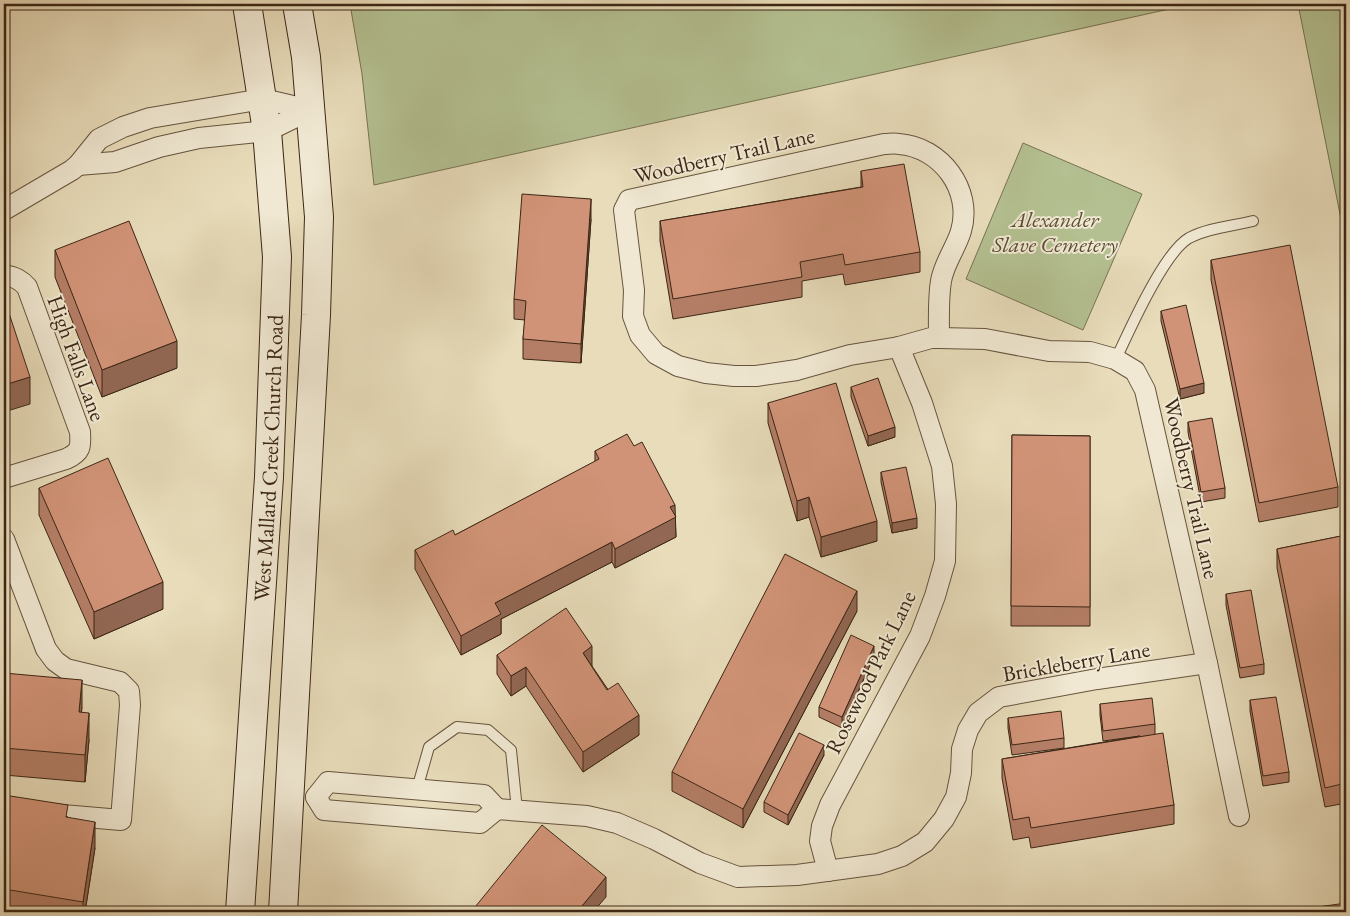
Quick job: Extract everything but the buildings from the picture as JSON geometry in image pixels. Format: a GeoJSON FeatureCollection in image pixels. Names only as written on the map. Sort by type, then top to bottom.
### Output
{"type":"FeatureCollection","features":[{"type":"Feature","properties":{"kind":"main road","name":"West Mallard Creek Church Road"},"geometry":{"type":"LineString","coordinates":[[240,912],[271,437],[277,257],[263,99],[247,4]]}},
{"type":"Feature","properties":{"kind":"main road","name":"West Mallard Creek Church Road"},"geometry":{"type":"LineString","coordinates":[[283,912],[319,227],[306,58],[297,4]]}},
{"type":"Feature","properties":{"kind":"street"},"geometry":{"type":"LineString","coordinates":[[4,210],[78,165],[99,139],[123,127],[160,116],[263,99],[310,110]]}},
{"type":"Feature","properties":{"kind":"street"},"geometry":{"type":"LineString","coordinates":[[78,165],[115,162],[158,147],[199,138],[266,131],[310,110]]}},
{"type":"Feature","properties":{"kind":"street","name":"Woodberry Trail Lane"},"geometry":{"type":"LineString","coordinates":[[939,338],[941,280],[949,256],[961,231],[964,210],[961,194],[953,176],[940,160],[920,150],[900,144],[884,144],[629,200],[624,210],[634,290],[633,316],[640,335],[656,354],[678,366],[706,373],[756,376],[797,370],[850,355],[899,347],[931,338],[939,338],[985,340],[1049,351],[1090,352],[1116,359],[1135,371],[1145,390],[1207,663],[1239,816]]}},
{"type":"Feature","properties":{"kind":"street","name":"High Falls Lane"},"geometry":{"type":"LineString","coordinates":[[4,276],[23,282],[27,287],[80,432],[81,445],[76,454],[66,459],[4,478]]}},
{"type":"Feature","properties":{"kind":"street","name":"Rosewood Park Lane"},"geometry":{"type":"LineString","coordinates":[[828,871],[820,841],[822,826],[830,804],[920,636],[935,596],[945,561],[946,504],[942,466],[922,403],[899,347]]}},
{"type":"Feature","properties":{"kind":"street"},"geometry":{"type":"LineString","coordinates":[[4,539],[46,649],[55,661],[66,669],[120,682],[129,691],[130,705],[121,820],[4,810]]}},
{"type":"Feature","properties":{"kind":"street","name":"Brickleberry Lane"},"geometry":{"type":"LineString","coordinates":[[316,797],[328,782],[484,795],[497,808],[587,816],[617,823],[654,839],[700,863],[738,876],[766,877],[878,864],[902,856],[925,842],[944,819],[956,797],[961,773],[962,749],[968,730],[978,713],[999,697],[1097,679],[1207,663]]}},
{"type":"Feature","properties":{"kind":"street"},"geometry":{"type":"LineString","coordinates":[[289,796],[316,797],[324,810],[480,822],[497,808]]}},
{"type":"Feature","properties":{"kind":"lane"},"geometry":{"type":"LineString","coordinates":[[1116,359],[1137,313],[1176,249],[1187,240],[1199,234],[1253,221]]}},
{"type":"Feature","properties":{"kind":"lane"},"geometry":{"type":"LineString","coordinates":[[417,789],[429,748],[457,727],[488,730],[511,750],[517,810]]}},
{"type":"Feature","properties":{"kind":"green space"},"geometry":{"type":"Polygon","coordinates":[[[350,4],[1192,4],[374,185],[362,74],[350,4]]]}},
{"type":"Feature","properties":{"kind":"green space"},"geometry":{"type":"Polygon","coordinates":[[[1298,4],[1346,4],[1346,244],[1298,4]]]}},
{"type":"Feature","properties":{"kind":"green space","name":"Alexander Slave Cemetery"},"geometry":{"type":"Polygon","coordinates":[[[1023,143],[1142,194],[1083,330],[966,279],[1023,143]]]}}]}
